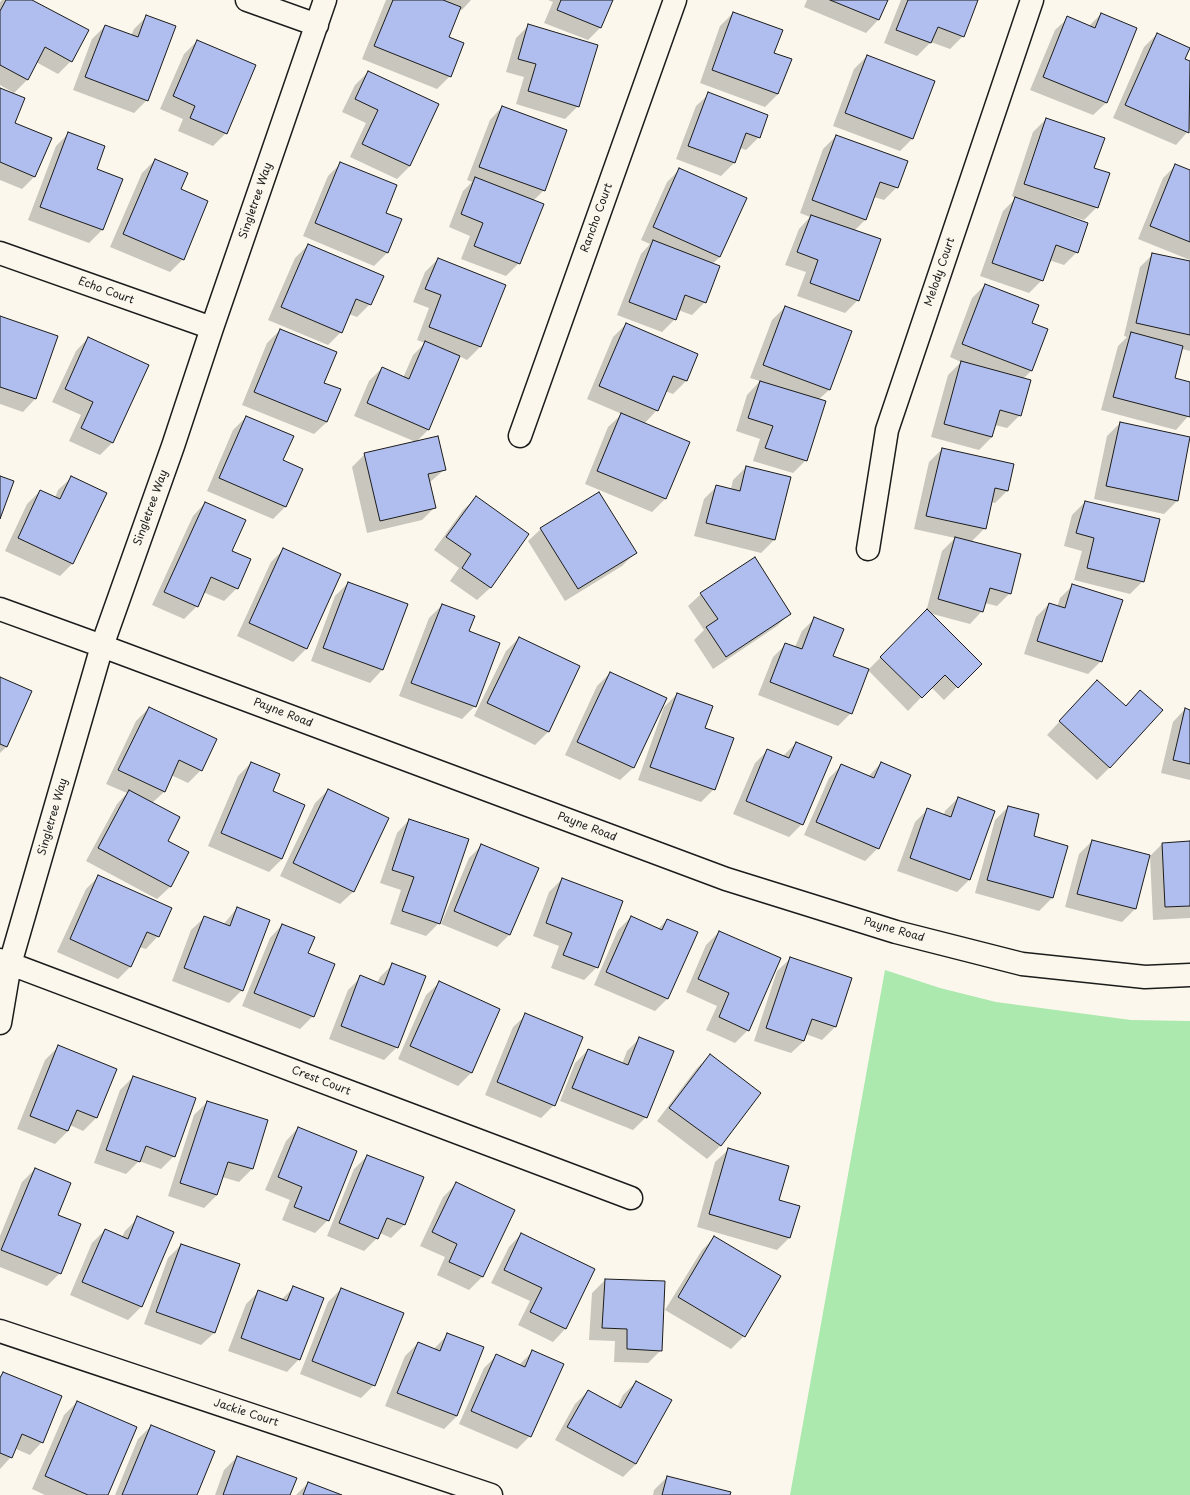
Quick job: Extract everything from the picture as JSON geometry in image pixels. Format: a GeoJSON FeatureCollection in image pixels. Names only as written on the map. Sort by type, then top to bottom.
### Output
{"type":"FeatureCollection","features":[{"type":"Feature","properties":{"kind":"street"},"geometry":{"type":"LineString","coordinates":[[247,0],[317,25]]}},
{"type":"Feature","properties":{"kind":"street","name":"Singletree Way"},"geometry":{"type":"LineString","coordinates":[[0,1023],[5,962],[102,646],[174,446],[212,328],[325,0]]}},
{"type":"Feature","properties":{"kind":"street","name":"Rancho Court"},"geometry":{"type":"LineString","coordinates":[[520,436],[675,0]]}},
{"type":"Feature","properties":{"kind":"street","name":"Melody Court"},"geometry":{"type":"LineString","coordinates":[[868,549],[887,430],[1032,0]]}},
{"type":"Feature","properties":{"kind":"street","name":"Echo Court"},"geometry":{"type":"LineString","coordinates":[[0,253],[212,328]]}},
{"type":"Feature","properties":{"kind":"street","name":"Payne Road"},"geometry":{"type":"LineString","coordinates":[[0,609],[726,879],[896,932],[1022,964],[1145,977],[1190,976]]}},
{"type":"Feature","properties":{"kind":"street","name":"Crest Court"},"geometry":{"type":"LineString","coordinates":[[5,962],[631,1198]]}},
{"type":"Feature","properties":{"kind":"street","name":"Jackie Court"},"geometry":{"type":"LineString","coordinates":[[0,1331],[491,1495]]}},
{"type":"Feature","properties":{"kind":"green space"},"geometry":{"type":"Polygon","coordinates":[[[885,970],[940,988],[996,1002],[1131,1020],[1190,1021],[1190,1495],[790,1495],[885,970]]]}},
{"type":"Feature","properties":{"kind":"building"},"geometry":{"type":"Polygon","coordinates":[[[6,0],[32,0],[89,30],[72,62],[45,47],[28,80],[0,65],[0,11],[6,0]]]}},
{"type":"Feature","properties":{"kind":"building"},"geometry":{"type":"Polygon","coordinates":[[[393,0],[443,0],[461,7],[449,37],[464,43],[451,77],[374,46],[393,0]]]}},
{"type":"Feature","properties":{"kind":"building"},"geometry":{"type":"Polygon","coordinates":[[[561,0],[613,0],[601,28],[557,10],[561,0]]]}},
{"type":"Feature","properties":{"kind":"building"},"geometry":{"type":"Polygon","coordinates":[[[830,0],[888,0],[879,20],[830,0]]]}},
{"type":"Feature","properties":{"kind":"building"},"geometry":{"type":"Polygon","coordinates":[[[908,0],[978,0],[964,37],[938,27],[931,43],[896,30],[908,0]]]}},
{"type":"Feature","properties":{"kind":"building"},"geometry":{"type":"Polygon","coordinates":[[[733,12],[783,30],[774,53],[792,59],[778,94],[712,70],[733,12]]]}},
{"type":"Feature","properties":{"kind":"building"},"geometry":{"type":"Polygon","coordinates":[[[1101,13],[1137,28],[1107,103],[1043,77],[1067,16],[1095,28],[1101,13]]]}},
{"type":"Feature","properties":{"kind":"building"},"geometry":{"type":"Polygon","coordinates":[[[146,15],[176,26],[148,101],[85,77],[105,25],[138,37],[146,15]]]}},
{"type":"Feature","properties":{"kind":"building"},"geometry":{"type":"Polygon","coordinates":[[[528,24],[598,45],[579,107],[528,91],[536,64],[518,59],[528,24]]]}},
{"type":"Feature","properties":{"kind":"building"},"geometry":{"type":"Polygon","coordinates":[[[1157,33],[1190,48],[1185,59],[1190,61],[1189,133],[1125,105],[1157,33]]]}},
{"type":"Feature","properties":{"kind":"building"},"geometry":{"type":"Polygon","coordinates":[[[197,40],[256,65],[227,134],[190,118],[195,106],[173,96],[197,40]]]}},
{"type":"Feature","properties":{"kind":"building"},"geometry":{"type":"Polygon","coordinates":[[[867,55],[935,81],[913,139],[845,113],[867,55]]]}},
{"type":"Feature","properties":{"kind":"building"},"geometry":{"type":"Polygon","coordinates":[[[368,71],[439,104],[410,166],[362,144],[378,110],[355,99],[368,71]]]}},
{"type":"Feature","properties":{"kind":"building"},"geometry":{"type":"Polygon","coordinates":[[[0,88],[25,98],[15,123],[52,138],[35,177],[0,162],[0,88]]]}},
{"type":"Feature","properties":{"kind":"building"},"geometry":{"type":"Polygon","coordinates":[[[708,92],[768,115],[760,138],[746,133],[735,163],[688,146],[708,92]]]}},
{"type":"Feature","properties":{"kind":"building"},"geometry":{"type":"Polygon","coordinates":[[[502,106],[567,130],[545,191],[479,167],[502,106]]]}},
{"type":"Feature","properties":{"kind":"building"},"geometry":{"type":"Polygon","coordinates":[[[1046,118],[1105,138],[1094,168],[1110,173],[1098,208],[1024,184],[1046,118]]]}},
{"type":"Feature","properties":{"kind":"building"},"geometry":{"type":"Polygon","coordinates":[[[68,132],[105,146],[97,169],[123,179],[103,230],[40,207],[68,132]]]}},
{"type":"Feature","properties":{"kind":"building"},"geometry":{"type":"Polygon","coordinates":[[[836,135],[908,161],[898,188],[880,182],[866,220],[812,200],[836,135]]]}},
{"type":"Feature","properties":{"kind":"building"},"geometry":{"type":"Polygon","coordinates":[[[155,159],[188,173],[181,189],[208,201],[184,260],[123,234],[155,159]]]}},
{"type":"Feature","properties":{"kind":"building"},"geometry":{"type":"Polygon","coordinates":[[[340,162],[397,185],[386,213],[402,219],[388,253],[315,223],[340,162]]]}},
{"type":"Feature","properties":{"kind":"building"},"geometry":{"type":"Polygon","coordinates":[[[1175,164],[1190,170],[1190,242],[1150,226],[1175,164]]]}},
{"type":"Feature","properties":{"kind":"building"},"geometry":{"type":"Polygon","coordinates":[[[679,168],[747,198],[720,257],[653,227],[679,168]]]}},
{"type":"Feature","properties":{"kind":"building"},"geometry":{"type":"Polygon","coordinates":[[[475,177],[544,204],[520,264],[474,246],[483,223],[461,214],[475,177]]]}},
{"type":"Feature","properties":{"kind":"building"},"geometry":{"type":"Polygon","coordinates":[[[1015,197],[1088,223],[1078,253],[1056,245],[1043,281],[992,263],[1015,197]]]}},
{"type":"Feature","properties":{"kind":"building"},"geometry":{"type":"Polygon","coordinates":[[[811,215],[881,239],[859,301],[810,283],[818,260],[797,252],[811,215]]]}},
{"type":"Feature","properties":{"kind":"building"},"geometry":{"type":"Polygon","coordinates":[[[653,240],[720,266],[706,303],[685,295],[676,320],[629,302],[653,240]]]}},
{"type":"Feature","properties":{"kind":"building"},"geometry":{"type":"Polygon","coordinates":[[[308,244],[384,276],[371,305],[356,299],[342,333],[281,307],[308,244]]]}},
{"type":"Feature","properties":{"kind":"building"},"geometry":{"type":"Polygon","coordinates":[[[1152,253],[1190,261],[1190,335],[1136,323],[1152,253]]]}},
{"type":"Feature","properties":{"kind":"building"},"geometry":{"type":"Polygon","coordinates":[[[438,258],[506,285],[481,347],[429,327],[441,295],[425,289],[438,258]]]}},
{"type":"Feature","properties":{"kind":"building"},"geometry":{"type":"Polygon","coordinates":[[[985,284],[1039,305],[1032,323],[1048,329],[1032,371],[962,344],[985,284]]]}},
{"type":"Feature","properties":{"kind":"building"},"geometry":{"type":"Polygon","coordinates":[[[785,306],[852,331],[830,390],[763,365],[785,306]]]}},
{"type":"Feature","properties":{"kind":"building"},"geometry":{"type":"Polygon","coordinates":[[[0,316],[58,336],[36,399],[0,387],[0,316]]]}},
{"type":"Feature","properties":{"kind":"building"},"geometry":{"type":"Polygon","coordinates":[[[626,323],[698,354],[687,381],[673,376],[658,411],[599,386],[626,323]]]}},
{"type":"Feature","properties":{"kind":"building"},"geometry":{"type":"Polygon","coordinates":[[[280,329],[337,352],[324,383],[341,389],[327,422],[254,392],[280,329]]]}},
{"type":"Feature","properties":{"kind":"building"},"geometry":{"type":"Polygon","coordinates":[[[1131,332],[1183,346],[1175,378],[1190,382],[1190,417],[1113,397],[1131,332]]]}},
{"type":"Feature","properties":{"kind":"building"},"geometry":{"type":"Polygon","coordinates":[[[88,337],[149,365],[113,443],[81,428],[93,402],[65,389],[88,337]]]}},
{"type":"Feature","properties":{"kind":"building"},"geometry":{"type":"Polygon","coordinates":[[[425,341],[460,356],[429,430],[367,403],[382,367],[409,379],[425,341]]]}},
{"type":"Feature","properties":{"kind":"building"},"geometry":{"type":"Polygon","coordinates":[[[961,361],[1031,380],[1021,416],[1000,410],[992,437],[944,424],[961,361]]]}},
{"type":"Feature","properties":{"kind":"building"},"geometry":{"type":"Polygon","coordinates":[[[760,381],[826,401],[807,461],[765,448],[773,426],[748,418],[760,381]]]}},
{"type":"Feature","properties":{"kind":"building"},"geometry":{"type":"Polygon","coordinates":[[[621,413],[690,442],[666,499],[597,471],[621,413]]]}},
{"type":"Feature","properties":{"kind":"building"},"geometry":{"type":"Polygon","coordinates":[[[246,416],[294,436],[283,460],[303,469],[286,507],[219,478],[246,416]]]}},
{"type":"Feature","properties":{"kind":"building"},"geometry":{"type":"Polygon","coordinates":[[[1120,422],[1190,437],[1178,501],[1106,486],[1120,422]]]}},
{"type":"Feature","properties":{"kind":"building"},"geometry":{"type":"Polygon","coordinates":[[[438,436],[446,470],[428,474],[436,508],[380,521],[364,453],[438,436]]]}},
{"type":"Feature","properties":{"kind":"building"},"geometry":{"type":"Polygon","coordinates":[[[942,448],[1014,464],[1008,491],[995,488],[986,529],[926,516],[942,448]]]}},
{"type":"Feature","properties":{"kind":"building"},"geometry":{"type":"Polygon","coordinates":[[[746,466],[791,477],[775,540],[706,523],[716,485],[740,491],[746,466]]]}},
{"type":"Feature","properties":{"kind":"building"},"geometry":{"type":"Polygon","coordinates":[[[0,476],[14,481],[0,519],[0,476]]]}},
{"type":"Feature","properties":{"kind":"building"},"geometry":{"type":"Polygon","coordinates":[[[71,476],[107,493],[73,564],[18,538],[40,490],[60,499],[71,476]]]}},
{"type":"Feature","properties":{"kind":"building"},"geometry":{"type":"Polygon","coordinates":[[[599,492],[637,553],[578,589],[540,528],[599,492]]]}},
{"type":"Feature","properties":{"kind":"building"},"geometry":{"type":"Polygon","coordinates":[[[476,496],[529,534],[491,588],[462,568],[471,554],[446,537],[476,496]]]}},
{"type":"Feature","properties":{"kind":"building"},"geometry":{"type":"Polygon","coordinates":[[[1085,501],[1160,519],[1144,582],[1087,568],[1094,538],[1076,533],[1085,501]]]}},
{"type":"Feature","properties":{"kind":"building"},"geometry":{"type":"Polygon","coordinates":[[[205,502],[246,520],[232,551],[251,559],[238,589],[211,577],[198,607],[164,592],[205,502]]]}},
{"type":"Feature","properties":{"kind":"building"},"geometry":{"type":"Polygon","coordinates":[[[955,537],[1021,554],[1011,594],[990,588],[983,612],[938,599],[955,537]]]}},
{"type":"Feature","properties":{"kind":"building"},"geometry":{"type":"Polygon","coordinates":[[[283,548],[341,574],[307,649],[249,623],[283,548]]]}},
{"type":"Feature","properties":{"kind":"building"},"geometry":{"type":"Polygon","coordinates":[[[755,557],[791,614],[726,657],[706,627],[718,619],[700,593],[755,557]]]}},
{"type":"Feature","properties":{"kind":"building"},"geometry":{"type":"Polygon","coordinates":[[[348,582],[408,604],[383,670],[323,648],[348,582]]]}},
{"type":"Feature","properties":{"kind":"building"},"geometry":{"type":"Polygon","coordinates":[[[1072,584],[1123,600],[1102,662],[1037,641],[1049,603],[1065,608],[1072,584]]]}},
{"type":"Feature","properties":{"kind":"building"},"geometry":{"type":"Polygon","coordinates":[[[442,604],[475,616],[469,631],[500,643],[476,707],[411,683],[442,604]]]}},
{"type":"Feature","properties":{"kind":"building"},"geometry":{"type":"Polygon","coordinates":[[[927,609],[982,664],[958,688],[945,675],[922,698],[880,657],[927,609]]]}},
{"type":"Feature","properties":{"kind":"building"},"geometry":{"type":"Polygon","coordinates":[[[814,617],[844,629],[833,656],[869,669],[852,714],[770,682],[785,643],[802,649],[814,617]]]}},
{"type":"Feature","properties":{"kind":"building"},"geometry":{"type":"Polygon","coordinates":[[[519,637],[580,666],[549,732],[487,703],[519,637]]]}},
{"type":"Feature","properties":{"kind":"building"},"geometry":{"type":"Polygon","coordinates":[[[610,672],[667,698],[634,768],[577,742],[610,672]]]}},
{"type":"Feature","properties":{"kind":"building"},"geometry":{"type":"Polygon","coordinates":[[[0,677],[32,691],[7,747],[0,744],[0,677]]]}},
{"type":"Feature","properties":{"kind":"building"},"geometry":{"type":"Polygon","coordinates":[[[1097,680],[1126,706],[1140,690],[1163,710],[1110,768],[1059,721],[1097,680]]]}},
{"type":"Feature","properties":{"kind":"building"},"geometry":{"type":"Polygon","coordinates":[[[677,693],[713,706],[705,728],[734,738],[715,790],[650,767],[677,693]]]}},
{"type":"Feature","properties":{"kind":"building"},"geometry":{"type":"Polygon","coordinates":[[[149,707],[217,739],[202,771],[179,760],[165,792],[118,770],[149,707]]]}},
{"type":"Feature","properties":{"kind":"building"},"geometry":{"type":"Polygon","coordinates":[[[1185,708],[1190,710],[1190,764],[1173,760],[1185,708]]]}},
{"type":"Feature","properties":{"kind":"building"},"geometry":{"type":"Polygon","coordinates":[[[796,742],[832,757],[803,825],[746,801],[767,749],[789,758],[796,742]]]}},
{"type":"Feature","properties":{"kind":"building"},"geometry":{"type":"Polygon","coordinates":[[[251,762],[280,774],[273,791],[305,805],[282,859],[221,833],[251,762]]]}},
{"type":"Feature","properties":{"kind":"building"},"geometry":{"type":"Polygon","coordinates":[[[881,762],[911,775],[879,849],[816,822],[841,764],[874,778],[881,762]]]}},
{"type":"Feature","properties":{"kind":"building"},"geometry":{"type":"Polygon","coordinates":[[[328,789],[389,818],[354,892],[293,863],[328,789]]]}},
{"type":"Feature","properties":{"kind":"building"},"geometry":{"type":"Polygon","coordinates":[[[129,790],[180,817],[168,841],[189,852],[171,887],[98,848],[129,790]]]}},
{"type":"Feature","properties":{"kind":"building"},"geometry":{"type":"Polygon","coordinates":[[[958,797],[995,811],[970,880],[910,858],[927,808],[951,817],[958,797]]]}},
{"type":"Feature","properties":{"kind":"building"},"geometry":{"type":"Polygon","coordinates":[[[1008,806],[1039,814],[1034,836],[1068,846],[1053,898],[987,880],[1008,806]]]}},
{"type":"Feature","properties":{"kind":"building"},"geometry":{"type":"Polygon","coordinates":[[[409,819],[469,839],[440,924],[402,911],[414,877],[392,870],[409,819]]]}},
{"type":"Feature","properties":{"kind":"building"},"geometry":{"type":"Polygon","coordinates":[[[1092,840],[1150,855],[1136,909],[1077,894],[1092,840]]]}},
{"type":"Feature","properties":{"kind":"building"},"geometry":{"type":"Polygon","coordinates":[[[1190,841],[1190,906],[1165,907],[1162,843],[1190,841]]]}},
{"type":"Feature","properties":{"kind":"building"},"geometry":{"type":"Polygon","coordinates":[[[481,844],[539,868],[510,935],[454,911],[481,844]]]}},
{"type":"Feature","properties":{"kind":"building"},"geometry":{"type":"Polygon","coordinates":[[[98,875],[172,908],[159,937],[147,932],[131,967],[70,939],[98,875]]]}},
{"type":"Feature","properties":{"kind":"building"},"geometry":{"type":"Polygon","coordinates":[[[562,878],[623,901],[598,968],[563,955],[572,933],[546,923],[562,878]]]}},
{"type":"Feature","properties":{"kind":"building"},"geometry":{"type":"Polygon","coordinates":[[[237,907],[270,920],[243,991],[184,968],[204,916],[230,926],[237,907]]]}},
{"type":"Feature","properties":{"kind":"building"},"geometry":{"type":"Polygon","coordinates":[[[631,916],[662,930],[667,919],[698,932],[668,999],[606,972],[631,916]]]}},
{"type":"Feature","properties":{"kind":"building"},"geometry":{"type":"Polygon","coordinates":[[[282,924],[315,937],[308,953],[335,964],[314,1017],[254,993],[282,924]]]}},
{"type":"Feature","properties":{"kind":"building"},"geometry":{"type":"Polygon","coordinates":[[[719,931],[781,958],[749,1031],[719,1017],[729,993],[698,979],[719,931]]]}},
{"type":"Feature","properties":{"kind":"building"},"geometry":{"type":"Polygon","coordinates":[[[790,957],[852,978],[836,1027],[812,1019],[804,1041],[766,1028],[790,957]]]}},
{"type":"Feature","properties":{"kind":"building"},"geometry":{"type":"Polygon","coordinates":[[[392,963],[426,976],[398,1048],[341,1026],[360,975],[384,985],[392,963]]]}},
{"type":"Feature","properties":{"kind":"building"},"geometry":{"type":"Polygon","coordinates":[[[439,981],[500,1009],[472,1073],[410,1046],[439,981]]]}},
{"type":"Feature","properties":{"kind":"building"},"geometry":{"type":"Polygon","coordinates":[[[525,1013],[583,1037],[555,1106],[497,1082],[525,1013]]]}},
{"type":"Feature","properties":{"kind":"building"},"geometry":{"type":"Polygon","coordinates":[[[639,1037],[674,1051],[647,1118],[572,1088],[588,1049],[628,1065],[639,1037]]]}},
{"type":"Feature","properties":{"kind":"building"},"geometry":{"type":"Polygon","coordinates":[[[58,1045],[117,1069],[97,1118],[77,1110],[68,1131],[30,1116],[58,1045]]]}},
{"type":"Feature","properties":{"kind":"building"},"geometry":{"type":"Polygon","coordinates":[[[710,1054],[761,1093],[721,1146],[669,1108],[710,1054]]]}},
{"type":"Feature","properties":{"kind":"building"},"geometry":{"type":"Polygon","coordinates":[[[133,1076],[196,1098],[175,1157],[146,1146],[140,1162],[106,1150],[133,1076]]]}},
{"type":"Feature","properties":{"kind":"building"},"geometry":{"type":"Polygon","coordinates":[[[207,1101],[268,1120],[253,1169],[228,1162],[217,1195],[180,1183],[207,1101]]]}},
{"type":"Feature","properties":{"kind":"building"},"geometry":{"type":"Polygon","coordinates":[[[298,1127],[357,1151],[329,1221],[294,1207],[302,1187],[278,1177],[298,1127]]]}},
{"type":"Feature","properties":{"kind":"building"},"geometry":{"type":"Polygon","coordinates":[[[728,1148],[789,1166],[779,1200],[800,1206],[790,1238],[709,1214],[728,1148]]]}},
{"type":"Feature","properties":{"kind":"building"},"geometry":{"type":"Polygon","coordinates":[[[367,1155],[424,1177],[405,1225],[387,1218],[378,1239],[339,1223],[367,1155]]]}},
{"type":"Feature","properties":{"kind":"building"},"geometry":{"type":"Polygon","coordinates":[[[35,1168],[71,1183],[58,1215],[81,1224],[61,1274],[1,1250],[35,1168]]]}},
{"type":"Feature","properties":{"kind":"building"},"geometry":{"type":"Polygon","coordinates":[[[456,1182],[515,1210],[483,1277],[449,1262],[457,1244],[432,1232],[456,1182]]]}},
{"type":"Feature","properties":{"kind":"building"},"geometry":{"type":"Polygon","coordinates":[[[137,1216],[174,1232],[142,1307],[82,1282],[105,1229],[128,1239],[137,1216]]]}},
{"type":"Feature","properties":{"kind":"building"},"geometry":{"type":"Polygon","coordinates":[[[521,1233],[595,1269],[566,1329],[530,1312],[542,1288],[504,1270],[521,1233]]]}},
{"type":"Feature","properties":{"kind":"building"},"geometry":{"type":"Polygon","coordinates":[[[714,1236],[781,1276],[745,1337],[678,1297],[714,1236]]]}},
{"type":"Feature","properties":{"kind":"building"},"geometry":{"type":"Polygon","coordinates":[[[181,1244],[240,1264],[215,1333],[156,1312],[181,1244]]]}},
{"type":"Feature","properties":{"kind":"building"},"geometry":{"type":"Polygon","coordinates":[[[605,1279],[665,1281],[662,1351],[627,1349],[627,1329],[602,1328],[605,1279]]]}},
{"type":"Feature","properties":{"kind":"building"},"geometry":{"type":"Polygon","coordinates":[[[293,1286],[324,1298],[300,1360],[241,1338],[258,1290],[287,1301],[293,1286]]]}},
{"type":"Feature","properties":{"kind":"building"},"geometry":{"type":"Polygon","coordinates":[[[341,1288],[404,1313],[375,1386],[312,1361],[341,1288]]]}},
{"type":"Feature","properties":{"kind":"building"},"geometry":{"type":"Polygon","coordinates":[[[447,1333],[484,1347],[457,1416],[397,1393],[418,1342],[440,1351],[447,1333]]]}},
{"type":"Feature","properties":{"kind":"building"},"geometry":{"type":"Polygon","coordinates":[[[532,1350],[564,1364],[531,1437],[471,1411],[496,1354],[525,1367],[532,1350]]]}},
{"type":"Feature","properties":{"kind":"building"},"geometry":{"type":"Polygon","coordinates":[[[3,1372],[62,1396],[43,1443],[22,1434],[12,1458],[0,1453],[0,1378],[3,1372]]]}},
{"type":"Feature","properties":{"kind":"building"},"geometry":{"type":"Polygon","coordinates":[[[636,1381],[672,1400],[636,1464],[567,1427],[588,1390],[621,1408],[636,1381]]]}},
{"type":"Feature","properties":{"kind":"building"},"geometry":{"type":"Polygon","coordinates":[[[77,1401],[137,1427],[108,1495],[88,1495],[45,1476],[77,1401]]]}},
{"type":"Feature","properties":{"kind":"building"},"geometry":{"type":"Polygon","coordinates":[[[151,1425],[215,1451],[197,1495],[122,1495],[151,1425]]]}},
{"type":"Feature","properties":{"kind":"building"},"geometry":{"type":"Polygon","coordinates":[[[237,1456],[297,1478],[290,1495],[223,1495],[237,1456]]]}},
{"type":"Feature","properties":{"kind":"building"},"geometry":{"type":"Polygon","coordinates":[[[667,1476],[731,1492],[730,1495],[662,1495],[667,1476]]]}},
{"type":"Feature","properties":{"kind":"building"},"geometry":{"type":"Polygon","coordinates":[[[308,1482],[342,1495],[303,1495],[308,1482]]]}}]}
